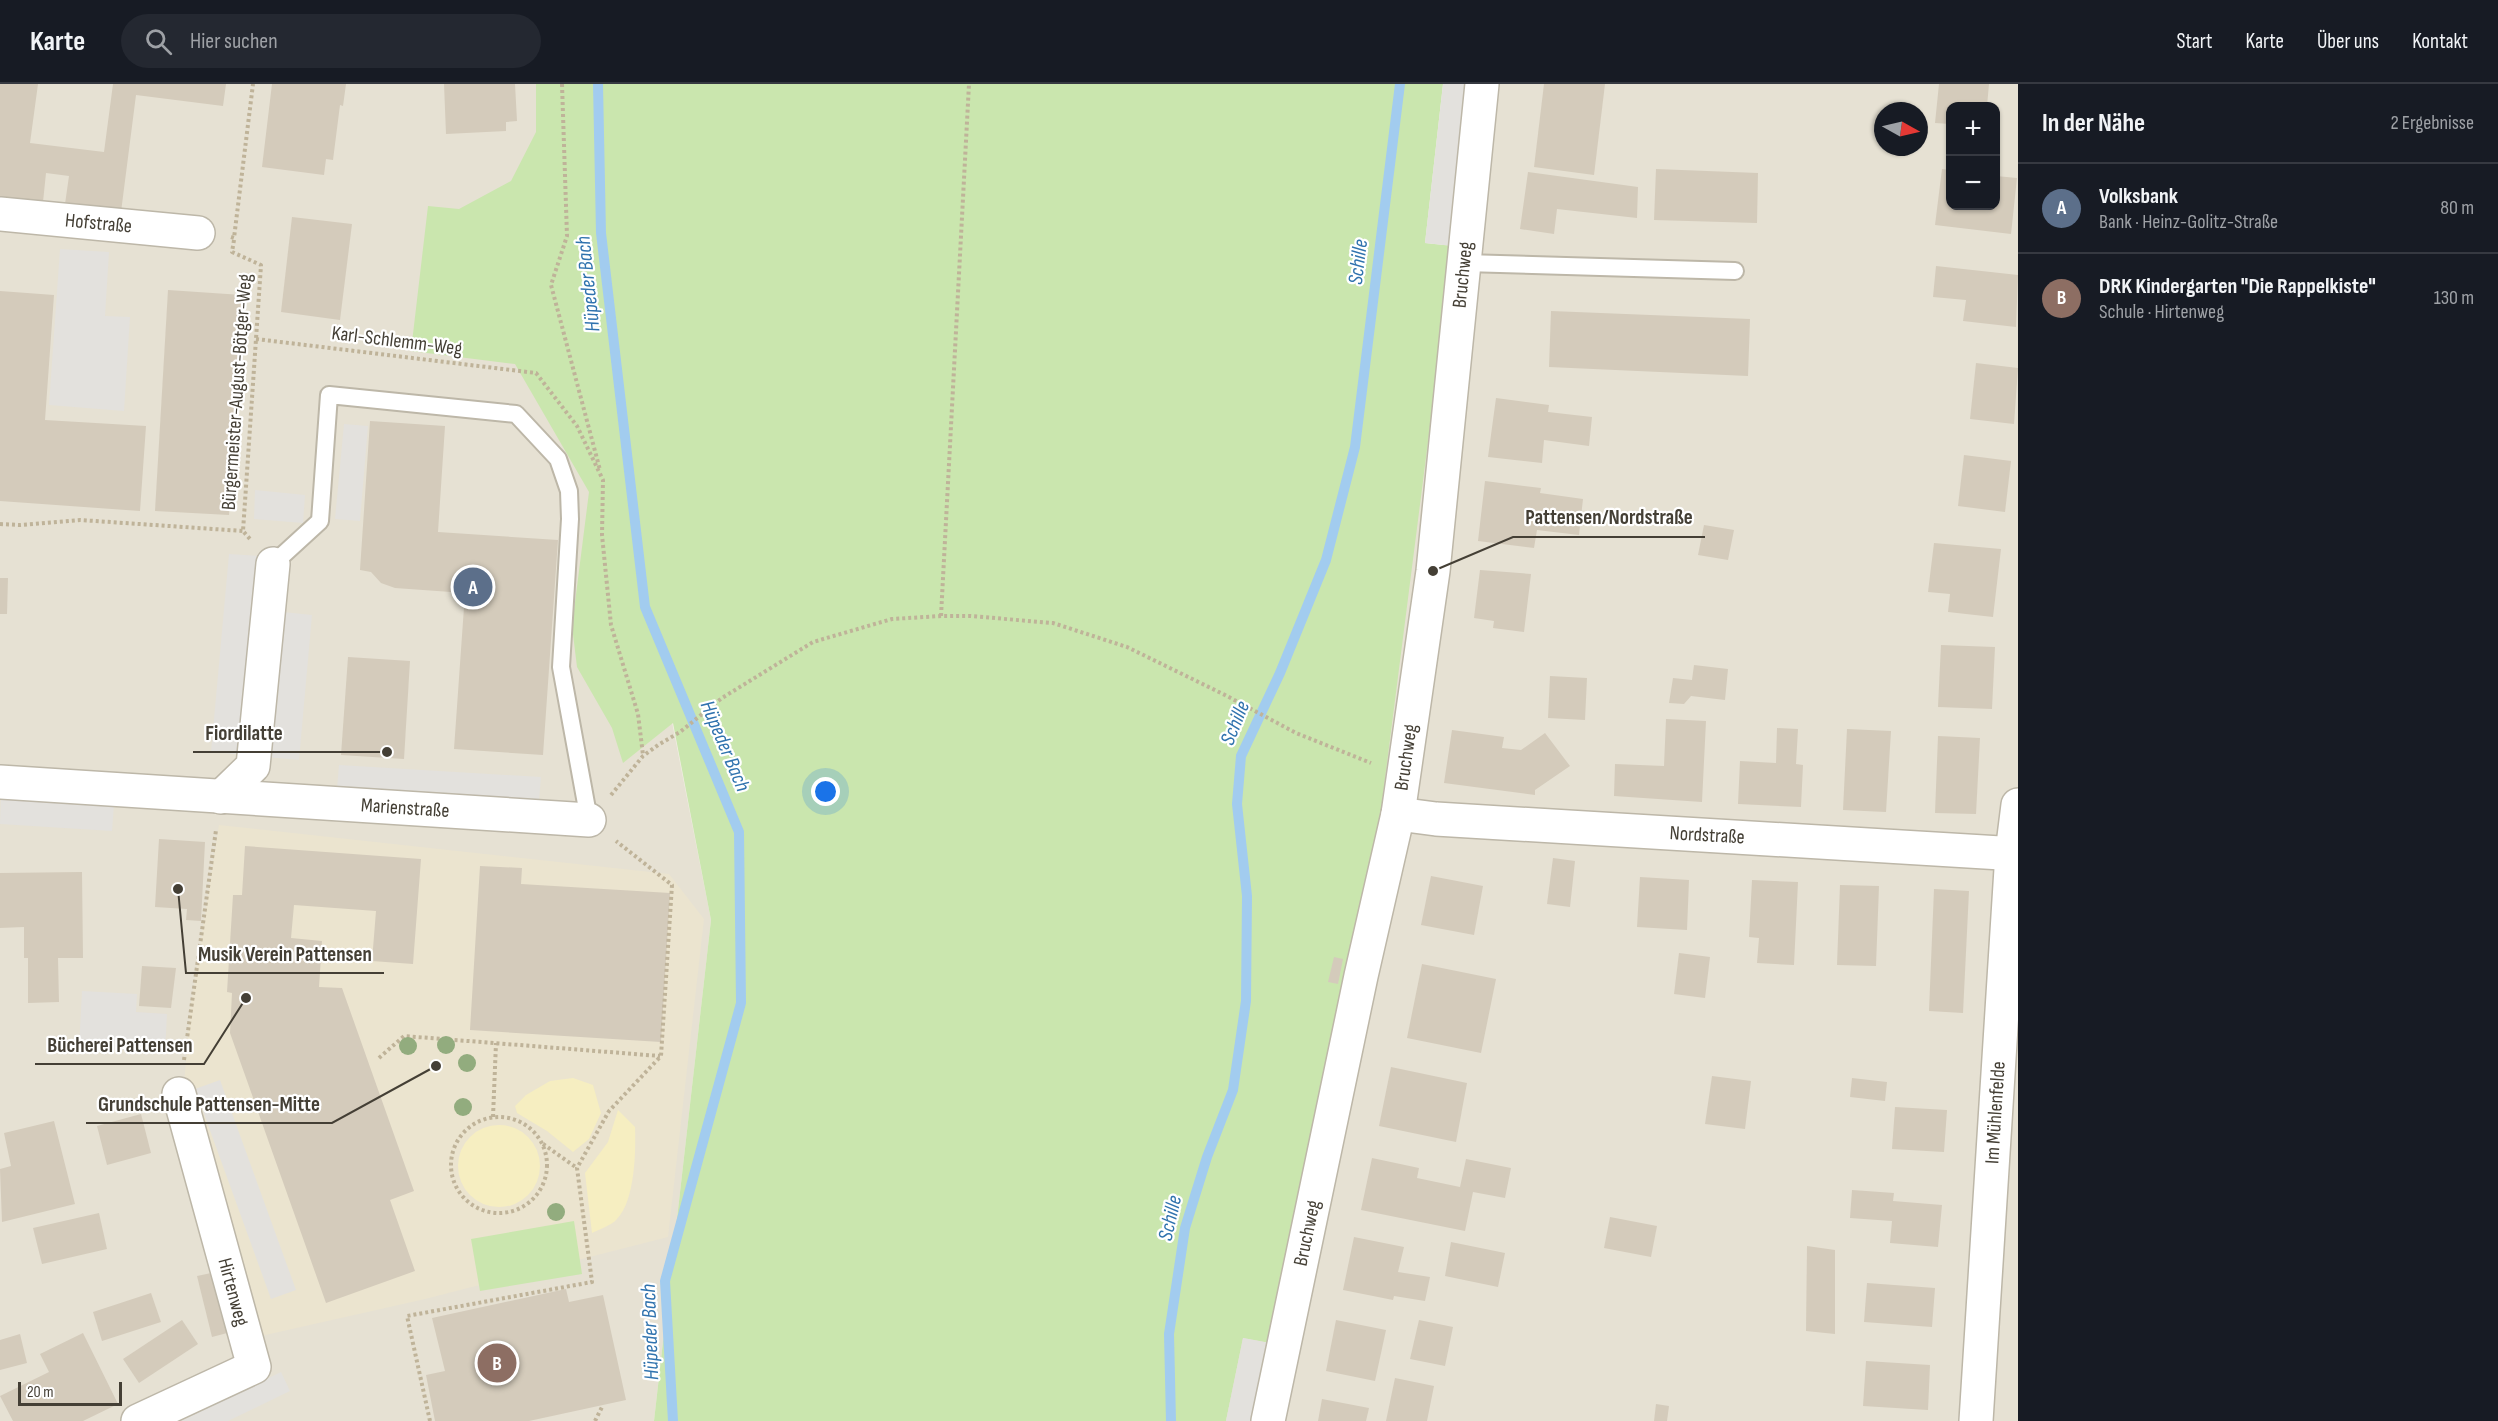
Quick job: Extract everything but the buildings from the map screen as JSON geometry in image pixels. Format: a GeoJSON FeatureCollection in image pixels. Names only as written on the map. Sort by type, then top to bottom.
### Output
{"type":"FeatureCollection","features":[{"type":"Feature","properties":{"kind":"street","name":"Bruchweg"},"geometry":{"type":"LineString","coordinates":[[1268,1421],[1361,976],[1398,814],[1433,571],[1482,84]]}},
{"type":"Feature","properties":{"kind":"street","name":"Hofstraße"},"geometry":{"type":"LineString","coordinates":[[0,214],[198,233]]}},
{"type":"Feature","properties":{"kind":"street"},"geometry":{"type":"LineString","coordinates":[[221,797],[253,766],[273,564]]}},
{"type":"Feature","properties":{"kind":"street","name":"Marienstraße"},"geometry":{"type":"LineString","coordinates":[[0,782],[589,820]]}},
{"type":"Feature","properties":{"kind":"street","name":"Im Mühlenfelde"},"geometry":{"type":"LineString","coordinates":[[1976,1421],[2018,805]]}},
{"type":"Feature","properties":{"kind":"street","name":"Nordstraße"},"geometry":{"type":"LineString","coordinates":[[1398,814],[1436,819],[2015,854]]}},
{"type":"Feature","properties":{"kind":"street","name":"Hirtenweg"},"geometry":{"type":"LineString","coordinates":[[138,1421],[254,1367],[179,1094]]}},
{"type":"Feature","properties":{"kind":"lane"},"geometry":{"type":"LineString","coordinates":[[1465,263],[1735,271]]}},
{"type":"Feature","properties":{"kind":"lane"},"geometry":{"type":"LineString","coordinates":[[273,564],[320,522],[329,395],[516,414],[558,459],[569,491],[570,519],[561,667],[589,820]]}},
{"type":"Feature","properties":{"kind":"path"},"geometry":{"type":"LineString","coordinates":[[198,233],[234,238],[253,84]]}},
{"type":"Feature","properties":{"kind":"path"},"geometry":{"type":"LineString","coordinates":[[562,84],[567,236],[551,285],[603,480],[602,535],[611,625],[638,714],[643,756]]}},
{"type":"Feature","properties":{"kind":"path"},"geometry":{"type":"LineString","coordinates":[[941,616],[969,84]]}},
{"type":"Feature","properties":{"kind":"path","name":"Bürgermeister-August-Bötger-Weg"},"geometry":{"type":"LineString","coordinates":[[234,238],[232,252],[261,265],[243,531]]}},
{"type":"Feature","properties":{"kind":"path","name":"Karl-Schlemm-Weg"},"geometry":{"type":"LineString","coordinates":[[256,339],[536,373],[577,426],[603,480]]}},
{"type":"Feature","properties":{"kind":"path","name":"Bürgermeister-August-Bötger-Weg"},"geometry":{"type":"LineString","coordinates":[[0,524],[20,525],[80,520],[243,531],[273,564]]}},
{"type":"Feature","properties":{"kind":"path"},"geometry":{"type":"LineString","coordinates":[[430,1421],[406,1316],[592,1282],[577,1168],[609,1111],[661,1056],[672,885],[589,820],[643,756],[680,732],[722,698],[813,642],[892,619],[970,616],[1053,623],[1127,647],[1226,695],[1296,733],[1362,761],[1404,769]]}},
{"type":"Feature","properties":{"kind":"path"},"geometry":{"type":"LineString","coordinates":[[179,1094],[221,797]]}},
{"type":"Feature","properties":{"kind":"path"},"geometry":{"type":"LineString","coordinates":[[379,1058],[404,1036],[661,1056]]}},
{"type":"Feature","properties":{"kind":"path"},"geometry":{"type":"LineString","coordinates":[[493,1117],[496,1043]]}},
{"type":"Feature","properties":{"kind":"path"},"geometry":{"type":"LineString","coordinates":[[542,1143],[547,1160],[546,1176],[539,1191],[528,1203],[513,1211],[497,1213],[480,1209],[466,1200],[457,1187],[452,1172],[452,1156],[457,1142],[466,1130],[478,1122],[493,1117],[522,1122],[542,1143],[577,1168]]}},
{"type":"Feature","properties":{"kind":"path"},"geometry":{"type":"LineString","coordinates":[[595,1421],[603,1405]]}},
{"type":"Feature","properties":{"kind":"shaded area"},"geometry":{"type":"Polygon","coordinates":[[[0,84],[585,84],[672,722],[711,920],[654,1421],[0,1421],[0,84]]]}},
{"type":"Feature","properties":{"kind":"shaded area"},"geometry":{"type":"Polygon","coordinates":[[[1443,84],[1472,84],[1453,246],[1425,243],[1443,84]]]}},
{"type":"Feature","properties":{"kind":"shaded area"},"geometry":{"type":"Polygon","coordinates":[[[1472,84],[2018,84],[2018,1421],[1226,1421],[1472,84]]]}},
{"type":"Feature","properties":{"kind":"shaded area"},"geometry":{"type":"Polygon","coordinates":[[[60,249],[109,252],[105,316],[130,317],[124,411],[49,405],[60,249]]]}},
{"type":"Feature","properties":{"kind":"shaded area"},"geometry":{"type":"Polygon","coordinates":[[[344,424],[368,426],[360,521],[335,519],[344,424]]]}},
{"type":"Feature","properties":{"kind":"shaded area"},"geometry":{"type":"Polygon","coordinates":[[[255,490],[305,495],[303,523],[254,519],[255,490]]]}},
{"type":"Feature","properties":{"kind":"shaded area"},"geometry":{"type":"Polygon","coordinates":[[[229,554],[258,556],[253,609],[312,615],[299,760],[211,752],[229,554]]]}},
{"type":"Feature","properties":{"kind":"shaded area"},"geometry":{"type":"Polygon","coordinates":[[[339,765],[541,777],[539,800],[337,788],[339,765]]]}},
{"type":"Feature","properties":{"kind":"shaded area"},"geometry":{"type":"Polygon","coordinates":[[[1,797],[114,804],[112,831],[0,824],[1,797]]]}},
{"type":"Feature","properties":{"kind":"shaded area"},"geometry":{"type":"Polygon","coordinates":[[[219,825],[669,874],[704,919],[668,1237],[425,1299],[261,1336],[234,1230],[181,1124],[190,1009],[219,825]]]}},
{"type":"Feature","properties":{"kind":"shaded area"},"geometry":{"type":"Polygon","coordinates":[[[82,991],[137,994],[136,1012],[167,1014],[165,1052],[79,1048],[82,991]]]}},
{"type":"Feature","properties":{"kind":"shaded area"},"geometry":{"type":"Polygon","coordinates":[[[220,1080],[296,1290],[271,1299],[195,1089],[220,1080]]]}},
{"type":"Feature","properties":{"kind":"shaded area"},"geometry":{"type":"Polygon","coordinates":[[[1243,1338],[1270,1343],[1254,1421],[1226,1421],[1243,1338]]]}},
{"type":"Feature","properties":{"kind":"shaded area"},"geometry":{"type":"Polygon","coordinates":[[[281,1372],[290,1391],[228,1421],[181,1421],[281,1372]]]}},
{"type":"Feature","properties":{"kind":"green space"},"geometry":{"type":"Polygon","coordinates":[[[536,84],[1443,84],[1425,243],[1453,246],[1381,810],[1270,1343],[1243,1338],[1226,1421],[654,1421],[711,920],[673,723],[623,763],[612,728],[577,667],[572,626],[589,492],[515,364],[411,351],[428,206],[459,209],[511,181],[536,132],[536,84]]]}},
{"type":"Feature","properties":{"kind":"green space"},"geometry":{"type":"Polygon","coordinates":[[[574,1221],[582,1274],[480,1291],[471,1239],[574,1221]]]}},
{"type":"Feature","properties":{"kind":"sand"},"geometry":{"type":"Polygon","coordinates":[[[573,1078],[593,1085],[601,1113],[589,1139],[573,1152],[547,1131],[517,1113],[515,1106],[526,1095],[550,1081],[573,1078]]]}},
{"type":"Feature","properties":{"kind":"sand"},"geometry":{"type":"Polygon","coordinates":[[[618,1110],[635,1127],[631,1188],[628,1200],[617,1219],[592,1233],[585,1173],[608,1142],[618,1110]]]}},
{"type":"Feature","properties":{"kind":"sand"},"geometry":{"type":"Polygon","coordinates":[[[499,1125],[515,1128],[528,1137],[537,1150],[540,1166],[537,1182],[528,1195],[515,1204],[499,1207],[483,1204],[470,1195],[461,1182],[458,1166],[461,1150],[470,1137],[483,1128],[499,1125]]]}},
{"type":"Feature","properties":{"kind":"waterway","name":"Hüpeder Bach"},"geometry":{"type":"LineString","coordinates":[[598,84],[601,233],[645,607],[739,832],[741,1003],[665,1281],[673,1421]]}},
{"type":"Feature","properties":{"kind":"waterway","name":"Schille"},"geometry":{"type":"LineString","coordinates":[[1171,1421],[1169,1334],[1185,1228],[1207,1157],[1233,1090],[1246,1001],[1247,896],[1237,804],[1241,756],[1280,673],[1326,560],[1355,447],[1400,84]]}},
{"type":"Feature","properties":{"kind":"place","name":"Pattensen/Nordstraße"},"geometry":{"type":"Point","coordinates":[1433,571]}},
{"type":"Feature","properties":{"kind":"place","name":"Volksbank"},"geometry":{"type":"Point","coordinates":[473,587]}},
{"type":"Feature","properties":{"kind":"place","name":"Fiordilatte"},"geometry":{"type":"Point","coordinates":[387,752]}},
{"type":"Feature","properties":{"kind":"place","name":"Musik Verein Pattensen"},"geometry":{"type":"Point","coordinates":[178,889]}},
{"type":"Feature","properties":{"kind":"place","name":"Bücherei Pattensen"},"geometry":{"type":"Point","coordinates":[246,998]}},
{"type":"Feature","properties":{"kind":"place","name":"Grundschule Pattensen-Mitte"},"geometry":{"type":"Point","coordinates":[436,1066]}},
{"type":"Feature","properties":{"kind":"place","name":"DRK Kindergarten \"Die Rappelkiste\""},"geometry":{"type":"Point","coordinates":[497,1363]}}]}
